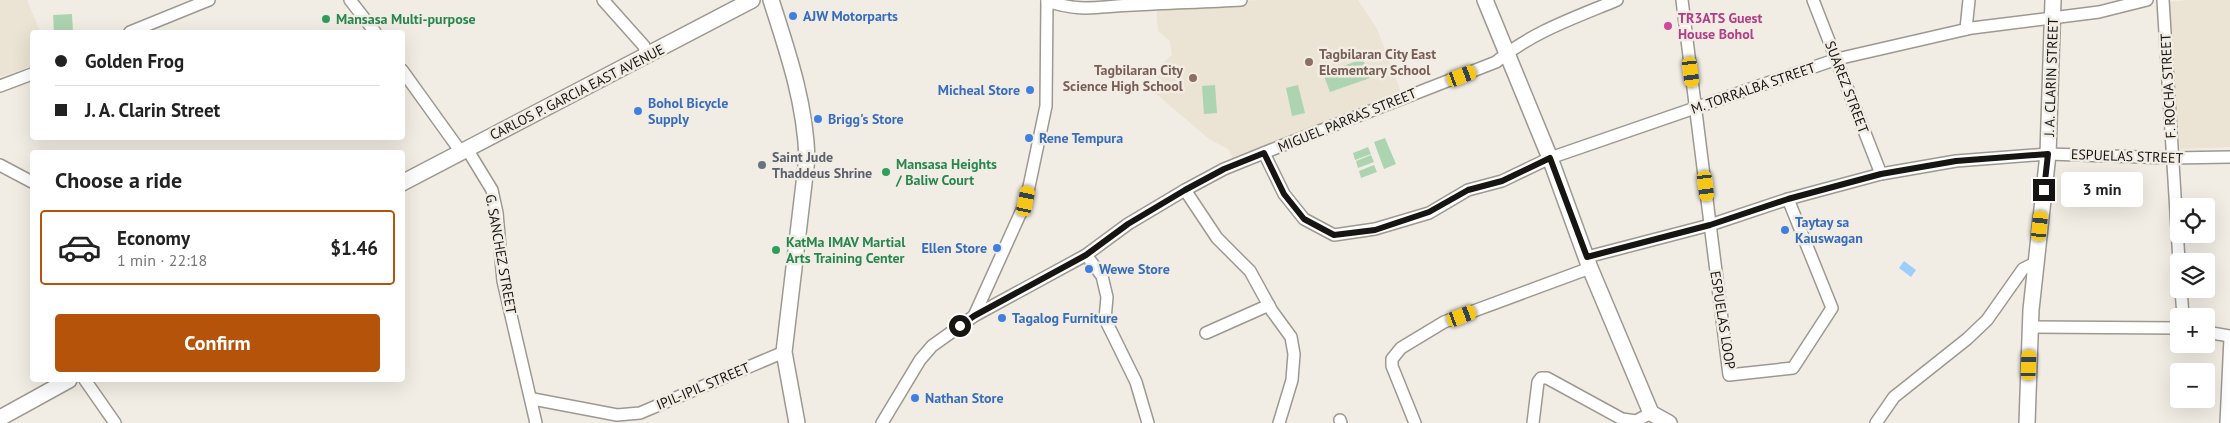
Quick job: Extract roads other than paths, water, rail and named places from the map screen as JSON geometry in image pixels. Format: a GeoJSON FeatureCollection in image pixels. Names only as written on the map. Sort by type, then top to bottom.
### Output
{"type":"FeatureCollection","features":[{"type":"Feature","properties":{"kind":"main road","name":"CARLOS P. GARCIA EAST AVENUE"},"geometry":{"type":"LineString","coordinates":[[405,181],[647,57],[752,0]]}},
{"type":"Feature","properties":{"kind":"main road"},"geometry":{"type":"LineString","coordinates":[[770,0],[796,75],[806,132],[807,158],[784,352],[797,423]]}},
{"type":"Feature","properties":{"kind":"main road"},"geometry":{"type":"LineString","coordinates":[[1485,0],[1651,412],[1669,423]]}},
{"type":"Feature","properties":{"kind":"main road","name":"J. A. CLARIN STREET"},"geometry":{"type":"LineString","coordinates":[[2027,423],[2031,327],[2048,154],[2054,0]]}},
{"type":"Feature","properties":{"kind":"main road"},"geometry":{"type":"LineString","coordinates":[[0,418],[65,382]]}},
{"type":"Feature","properties":{"kind":"street"},"geometry":{"type":"LineString","coordinates":[[135,30],[209,0]]}},
{"type":"Feature","properties":{"kind":"street"},"geometry":{"type":"LineString","coordinates":[[350,0],[373,30]]}},
{"type":"Feature","properties":{"kind":"street"},"geometry":{"type":"LineString","coordinates":[[603,0],[644,46],[647,57]]}},
{"type":"Feature","properties":{"kind":"street"},"geometry":{"type":"LineString","coordinates":[[974,316],[1026,201],[1046,106],[1047,1],[1067,8],[1086,10],[1107,6],[1241,0]]}},
{"type":"Feature","properties":{"kind":"street","name":"MIGUEL PARRAS STREET"},"geometry":{"type":"LineString","coordinates":[[882,423],[920,360],[932,346],[974,316],[1086,255],[1128,224],[1185,190],[1224,169],[1496,62],[1542,31],[1617,0]]}},
{"type":"Feature","properties":{"kind":"street"},"geometry":{"type":"LineString","coordinates":[[1682,0],[1710,225]]}},
{"type":"Feature","properties":{"kind":"street","name":"SUAREZ STREET"},"geometry":{"type":"LineString","coordinates":[[1813,0],[1881,174]]}},
{"type":"Feature","properties":{"kind":"street"},"geometry":{"type":"LineString","coordinates":[[1966,29],[1969,0]]}},
{"type":"Feature","properties":{"kind":"street","name":"M. TORRALBA STREET"},"geometry":{"type":"LineString","coordinates":[[1264,153],[1284,194],[1304,219],[1334,235],[1375,230],[1429,212],[1468,190],[1502,181],[1550,158],[1837,59],[1966,29],[2099,12],[2147,0]]}},
{"type":"Feature","properties":{"kind":"street","name":"F. ROCHA STREET"},"geometry":{"type":"LineString","coordinates":[[2163,0],[2178,253]]}},
{"type":"Feature","properties":{"kind":"street","name":"G. SANCHEZ STREET"},"geometry":{"type":"LineString","coordinates":[[405,74],[464,150],[492,190],[497,213],[503,281],[532,399],[536,423]]}},
{"type":"Feature","properties":{"kind":"street"},"geometry":{"type":"LineString","coordinates":[[0,86],[30,75]]}},
{"type":"Feature","properties":{"kind":"street","name":"ESPUELAS STREET"},"geometry":{"type":"LineString","coordinates":[[1415,423],[1392,366],[1392,359],[1401,348],[1444,322],[1589,262],[1788,199],[1881,174],[1956,161],[2048,154],[2172,158],[2230,157]]}},
{"type":"Feature","properties":{"kind":"street"},"geometry":{"type":"LineString","coordinates":[[0,165],[30,181]]}},
{"type":"Feature","properties":{"kind":"street"},"geometry":{"type":"LineString","coordinates":[[1185,190],[1217,238],[1250,271],[1269,305],[1291,337],[1294,345],[1292,380],[1279,423]]}},
{"type":"Feature","properties":{"kind":"street","name":"ESPUELAS LOOP"},"geometry":{"type":"LineString","coordinates":[[1710,225],[1729,375],[1793,368],[1832,308],[1788,199]]}},
{"type":"Feature","properties":{"kind":"street"},"geometry":{"type":"LineString","coordinates":[[1086,255],[1102,276],[1107,297],[1106,319],[1136,382],[1148,423]]}},
{"type":"Feature","properties":{"kind":"street"},"geometry":{"type":"LineString","coordinates":[[1876,423],[1894,397],[1967,340],[1982,325],[2023,269],[2037,262]]}},
{"type":"Feature","properties":{"kind":"street"},"geometry":{"type":"LineString","coordinates":[[1206,333],[1269,305]]}},
{"type":"Feature","properties":{"kind":"street"},"geometry":{"type":"LineString","coordinates":[[2031,327],[2170,328]]}},
{"type":"Feature","properties":{"kind":"street"},"geometry":{"type":"LineString","coordinates":[[2215,334],[2230,337],[2226,423]]}},
{"type":"Feature","properties":{"kind":"street","name":"IPIL-IPIL STREET"},"geometry":{"type":"LineString","coordinates":[[532,399],[617,415],[640,413],[784,352]]}},
{"type":"Feature","properties":{"kind":"street"},"geometry":{"type":"LineString","coordinates":[[1533,423],[1538,382],[1541,378],[1547,378],[1622,419],[1636,421],[1651,412]]}},
{"type":"Feature","properties":{"kind":"street"},"geometry":{"type":"LineString","coordinates":[[86,382],[115,423]]}},
{"type":"Feature","properties":{"kind":"water"},"geometry":{"type":"Polygon","coordinates":[[[1904,261],[1916,270],[1911,277],[1899,268],[1904,261]]]}},
{"type":"Feature","properties":{"kind":"place","name":"AJW Motorparts"},"geometry":{"type":"Point","coordinates":[793,16]}},
{"type":"Feature","properties":{"kind":"place","name":"Mansasa Multi-purpose"},"geometry":{"type":"Point","coordinates":[326,19]}},
{"type":"Feature","properties":{"kind":"place","name":"TR3ATS Guest House Bohol"},"geometry":{"type":"Point","coordinates":[1668,26]}},
{"type":"Feature","properties":{"kind":"place","name":"Tagbilaran City East Elementary School"},"geometry":{"type":"Point","coordinates":[1309,62]}},
{"type":"Feature","properties":{"kind":"place","name":"Tagbilaran City Science High School"},"geometry":{"type":"Point","coordinates":[1193,78]}},
{"type":"Feature","properties":{"kind":"place","name":"Micheal Store"},"geometry":{"type":"Point","coordinates":[1030,90]}},
{"type":"Feature","properties":{"kind":"place","name":"Bohol Bicycle Supply"},"geometry":{"type":"Point","coordinates":[638,111]}},
{"type":"Feature","properties":{"kind":"place","name":"Brigg's Store"},"geometry":{"type":"Point","coordinates":[818,119]}},
{"type":"Feature","properties":{"kind":"place","name":"Rene Tempura"},"geometry":{"type":"Point","coordinates":[1029,138]}},
{"type":"Feature","properties":{"kind":"place","name":"Saint Jude Thaddeus Shrine"},"geometry":{"type":"Point","coordinates":[762,165]}},
{"type":"Feature","properties":{"kind":"place","name":"Mansasa Heights / Baliw Court"},"geometry":{"type":"Point","coordinates":[886,172]}},
{"type":"Feature","properties":{"kind":"place","name":"Taytay sa Kauswagan"},"geometry":{"type":"Point","coordinates":[1785,230]}},
{"type":"Feature","properties":{"kind":"place","name":"Ellen Store"},"geometry":{"type":"Point","coordinates":[997,248]}},
{"type":"Feature","properties":{"kind":"place","name":"KatMa IMAV Martial Arts Training Center"},"geometry":{"type":"Point","coordinates":[776,250]}},
{"type":"Feature","properties":{"kind":"place","name":"Wewe Store"},"geometry":{"type":"Point","coordinates":[1089,269]}},
{"type":"Feature","properties":{"kind":"place","name":"Tagalog Furniture"},"geometry":{"type":"Point","coordinates":[1002,318]}},
{"type":"Feature","properties":{"kind":"place","name":"Nathan Store"},"geometry":{"type":"Point","coordinates":[915,398]}}]}
